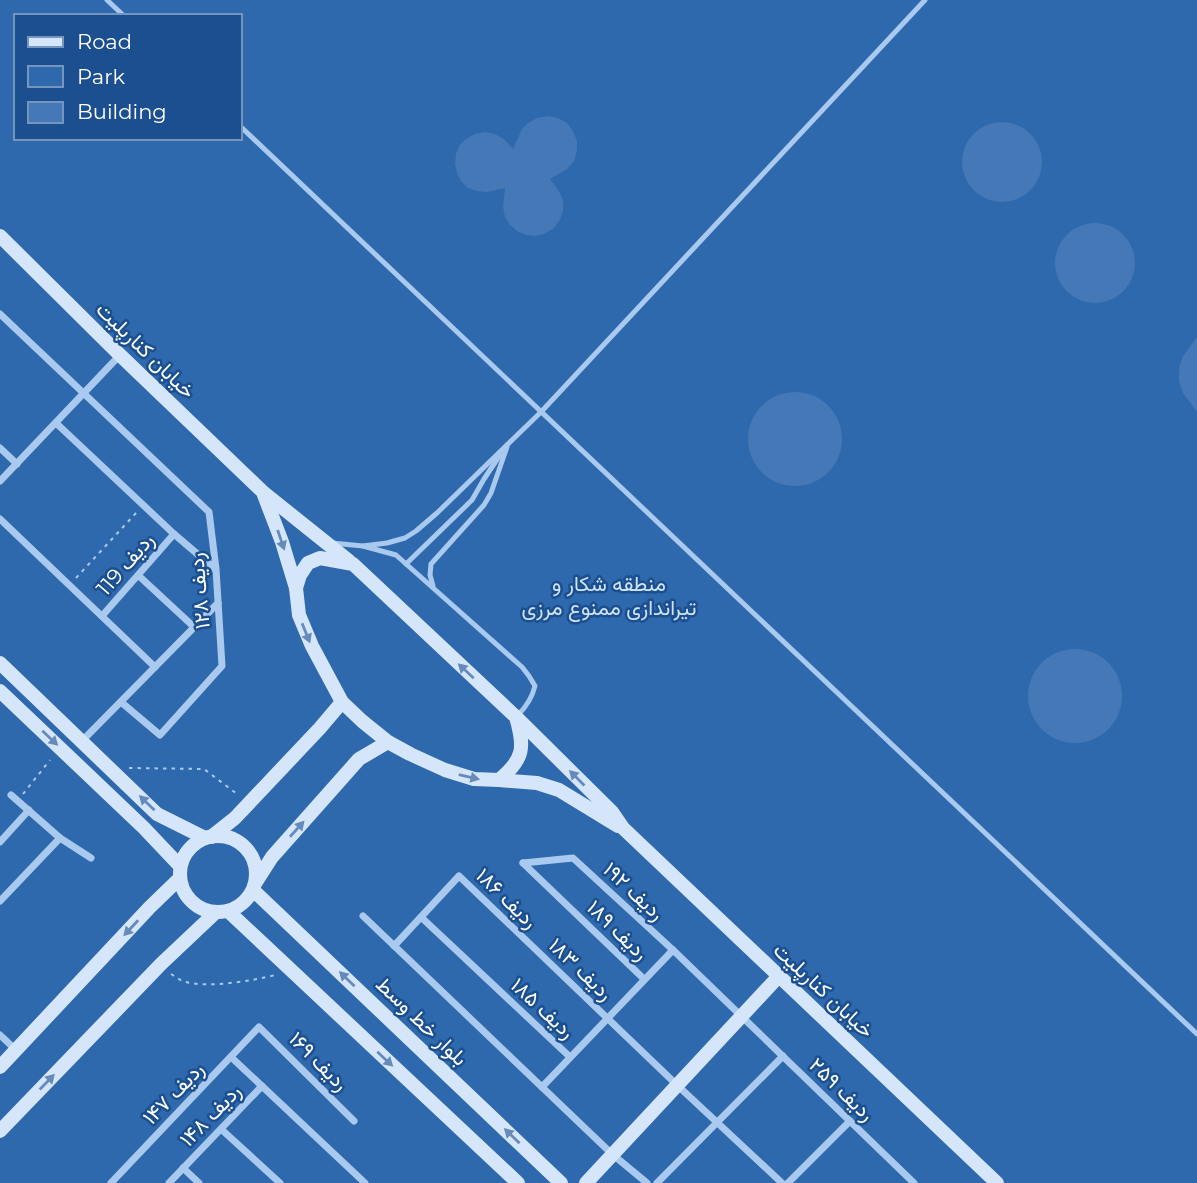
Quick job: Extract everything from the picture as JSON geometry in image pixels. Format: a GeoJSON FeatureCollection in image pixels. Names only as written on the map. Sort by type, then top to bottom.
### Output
{"type":"FeatureCollection","features":[{"type":"Feature","properties":{"kind":"main road","name":"خیابان کنارپلیت"},"geometry":{"type":"LineString","coordinates":[[0,236],[264,493],[353,564],[516,717],[612,812],[623,828],[997,1183]]}},
{"type":"Feature","properties":{"kind":"main road","name":"خیابان کنارپلیت"},"geometry":{"type":"LineString","coordinates":[[264,493],[296,588],[299,615],[307,636],[342,702],[362,722],[388,742],[445,770],[474,779],[537,783],[559,790],[623,828]]}},
{"type":"Feature","properties":{"kind":"main road"},"geometry":{"type":"LineString","coordinates":[[296,588],[300,575],[308,564],[320,558],[353,564]]}},
{"type":"Feature","properties":{"kind":"main road"},"geometry":{"type":"LineString","coordinates":[[0,663],[157,814],[208,837],[222,836],[242,844],[254,862],[254,886]]}},
{"type":"Feature","properties":{"kind":"main road"},"geometry":{"type":"LineString","coordinates":[[0,691],[144,828],[180,873]]}},
{"type":"Feature","properties":{"kind":"main road"},"geometry":{"type":"LineString","coordinates":[[342,702],[235,818],[193,845],[185,854],[180,873],[183,892],[191,902],[202,909],[221,912],[291,971],[518,1183]]}},
{"type":"Feature","properties":{"kind":"main road"},"geometry":{"type":"LineString","coordinates":[[499,780],[513,768],[521,747],[522,738],[516,717]]}},
{"type":"Feature","properties":{"kind":"main road"},"geometry":{"type":"LineString","coordinates":[[0,1131],[161,964],[221,912],[238,907],[247,899],[272,857],[359,759],[388,742]]}},
{"type":"Feature","properties":{"kind":"main road"},"geometry":{"type":"LineString","coordinates":[[0,1068],[180,873]]}},
{"type":"Feature","properties":{"kind":"main road","name":"بلوار خط وسط"},"geometry":{"type":"LineString","coordinates":[[254,886],[561,1183]]}},
{"type":"Feature","properties":{"kind":"main road"},"geometry":{"type":"LineString","coordinates":[[586,1183],[779,976]]}},
{"type":"Feature","properties":{"kind":"street"},"geometry":{"type":"LineString","coordinates":[[0,314],[84,394]]}},
{"type":"Feature","properties":{"kind":"street"},"geometry":{"type":"LineString","coordinates":[[0,481],[120,355]]}},
{"type":"Feature","properties":{"kind":"street","name":"ردیف ۱۲۸"},"geometry":{"type":"LineString","coordinates":[[84,394],[209,512],[222,666],[160,735],[121,702]]}},
{"type":"Feature","properties":{"kind":"street"},"geometry":{"type":"LineString","coordinates":[[56,423],[215,569]]}},
{"type":"Feature","properties":{"kind":"street"},"geometry":{"type":"LineString","coordinates":[[0,448],[16,464]]}},
{"type":"Feature","properties":{"kind":"street"},"geometry":{"type":"LineString","coordinates":[[0,519],[155,667]]}},
{"type":"Feature","properties":{"kind":"street","name":"ردیف 119"},"geometry":{"type":"LineString","coordinates":[[102,616],[174,534]]}},
{"type":"Feature","properties":{"kind":"street"},"geometry":{"type":"LineString","coordinates":[[139,576],[194,627]]}},
{"type":"Feature","properties":{"kind":"street"},"geometry":{"type":"LineString","coordinates":[[82,741],[218,603]]}},
{"type":"Feature","properties":{"kind":"street"},"geometry":{"type":"LineString","coordinates":[[11,795],[60,838],[91,858]]}},
{"type":"Feature","properties":{"kind":"street"},"geometry":{"type":"LineString","coordinates":[[0,842],[29,810]]}},
{"type":"Feature","properties":{"kind":"street"},"geometry":{"type":"LineString","coordinates":[[0,901],[60,838]]}},
{"type":"Feature","properties":{"kind":"street","name":"ردیف ۱۹۲"},"geometry":{"type":"LineString","coordinates":[[523,863],[573,858],[741,1016]]}},
{"type":"Feature","properties":{"kind":"street","name":"ردیف ۱۸۹"},"geometry":{"type":"LineString","coordinates":[[523,863],[644,979]]}},
{"type":"Feature","properties":{"kind":"street","name":"ردیف ۱۸۶"},"geometry":{"type":"LineString","coordinates":[[422,918],[459,876],[531,945]]}},
{"type":"Feature","properties":{"kind":"street"},"geometry":{"type":"LineString","coordinates":[[363,916],[612,1154],[647,1183]]}},
{"type":"Feature","properties":{"kind":"street"},"geometry":{"type":"LineString","coordinates":[[394,946],[422,918]]}},
{"type":"Feature","properties":{"kind":"street","name":"ردیف ۱۸۵"},"geometry":{"type":"LineString","coordinates":[[422,918],[570,1057]]}},
{"type":"Feature","properties":{"kind":"street","name":"ردیف ۱۸۳"},"geometry":{"type":"LineString","coordinates":[[531,945],[782,1183]]}},
{"type":"Feature","properties":{"kind":"street"},"geometry":{"type":"LineString","coordinates":[[541,1087],[673,950]]}},
{"type":"Feature","properties":{"kind":"street","name":"ردیف ۲۵۹"},"geometry":{"type":"LineString","coordinates":[[741,1016],[914,1183]]}},
{"type":"Feature","properties":{"kind":"street","name":"ردیف ۱۴۷"},"geometry":{"type":"LineString","coordinates":[[111,1183],[259,1027]]}},
{"type":"Feature","properties":{"kind":"street","name":"ردیف ۱۶۹"},"geometry":{"type":"LineString","coordinates":[[259,1027],[354,1121]]}},
{"type":"Feature","properties":{"kind":"street"},"geometry":{"type":"LineString","coordinates":[[0,1035],[16,1050]]}},
{"type":"Feature","properties":{"kind":"street"},"geometry":{"type":"LineString","coordinates":[[657,1183],[783,1056]]}},
{"type":"Feature","properties":{"kind":"street"},"geometry":{"type":"LineString","coordinates":[[231,1057],[365,1183]]}},
{"type":"Feature","properties":{"kind":"street","name":"ردیف ۱۴۸"},"geometry":{"type":"LineString","coordinates":[[169,1183],[262,1086]]}},
{"type":"Feature","properties":{"kind":"street"},"geometry":{"type":"LineString","coordinates":[[788,1183],[850,1121]]}},
{"type":"Feature","properties":{"kind":"street"},"geometry":{"type":"LineString","coordinates":[[221,1129],[280,1183]]}},
{"type":"Feature","properties":{"kind":"street"},"geometry":{"type":"LineString","coordinates":[[183,1168],[199,1183]]}},
{"type":"Feature","properties":{"kind":"lane"},"geometry":{"type":"LineString","coordinates":[[107,0],[122,14]]}},
{"type":"Feature","properties":{"kind":"lane"},"geometry":{"type":"LineString","coordinates":[[363,546],[405,538],[416,531],[541,412],[925,0]]}},
{"type":"Feature","properties":{"kind":"lane"},"geometry":{"type":"LineString","coordinates":[[242,128],[1197,1034]]}},
{"type":"Feature","properties":{"kind":"lane"},"geometry":{"type":"LineString","coordinates":[[406,564],[472,500],[508,444]]}},
{"type":"Feature","properties":{"kind":"lane"},"geometry":{"type":"LineString","coordinates":[[434,589],[430,575],[431,564],[484,505],[491,494],[508,444]]}},
{"type":"Feature","properties":{"kind":"lane"},"geometry":{"type":"LineString","coordinates":[[324,542],[363,546],[396,555],[434,589],[529,676],[535,686],[533,697],[516,717]]}},
{"type":"Feature","properties":{"kind":"path"},"geometry":{"type":"LineString","coordinates":[[69,585],[144,505]]}},
{"type":"Feature","properties":{"kind":"path"},"geometry":{"type":"LineString","coordinates":[[18,800],[60,748]]}},
{"type":"Feature","properties":{"kind":"path"},"geometry":{"type":"LineString","coordinates":[[110,768],[204,769],[249,804]]}},
{"type":"Feature","properties":{"kind":"path"},"geometry":{"type":"LineString","coordinates":[[161,964],[173,976],[186,982],[210,984],[261,978],[291,971]]}},
{"type":"Feature","properties":{"kind":"green space","name":"منطقه شکار و تیراندازی ممنوع مرزی"},"geometry":{"type":"Polygon","coordinates":[[[0,0],[1197,0],[1197,1183],[0,1183],[0,0]]]}},
{"type":"Feature","properties":{"kind":"building"},"geometry":{"type":"Polygon","coordinates":[[[548,116],[567,123],[577,141],[577,151],[574,161],[567,169],[550,179],[563,200],[560,220],[553,229],[544,234],[526,235],[510,225],[505,217],[505,188],[487,192],[468,188],[457,173],[456,154],[466,139],[485,132],[504,139],[513,149],[522,129],[528,123],[548,116]]]}},
{"type":"Feature","properties":{"kind":"building"},"geometry":{"type":"Polygon","coordinates":[[[1002,122],[1017,125],[1030,134],[1039,147],[1042,162],[1039,177],[1030,190],[1017,199],[1002,202],[987,199],[974,190],[965,177],[962,162],[965,147],[974,134],[987,125],[1002,122]]]}},
{"type":"Feature","properties":{"kind":"building"},"geometry":{"type":"Polygon","coordinates":[[[1095,223],[1110,226],[1123,235],[1132,248],[1135,263],[1132,278],[1123,291],[1110,300],[1095,303],[1080,300],[1067,291],[1058,278],[1055,263],[1058,248],[1067,235],[1080,226],[1095,223]]]}},
{"type":"Feature","properties":{"kind":"building"},"geometry":{"type":"Polygon","coordinates":[[[1197,337],[1197,412],[1183,393],[1179,368],[1183,356],[1197,337]]]}},
{"type":"Feature","properties":{"kind":"building"},"geometry":{"type":"Polygon","coordinates":[[[795,392],[813,396],[828,406],[838,421],[842,439],[838,457],[828,472],[813,482],[795,486],[777,482],[762,472],[752,457],[748,439],[752,421],[762,406],[777,396],[795,392]]]}},
{"type":"Feature","properties":{"kind":"building"},"geometry":{"type":"Polygon","coordinates":[[[1075,649],[1093,653],[1108,663],[1118,678],[1122,696],[1118,714],[1108,729],[1093,739],[1075,743],[1057,739],[1042,729],[1032,714],[1028,696],[1032,678],[1042,663],[1057,653],[1075,649]]]}}]}
